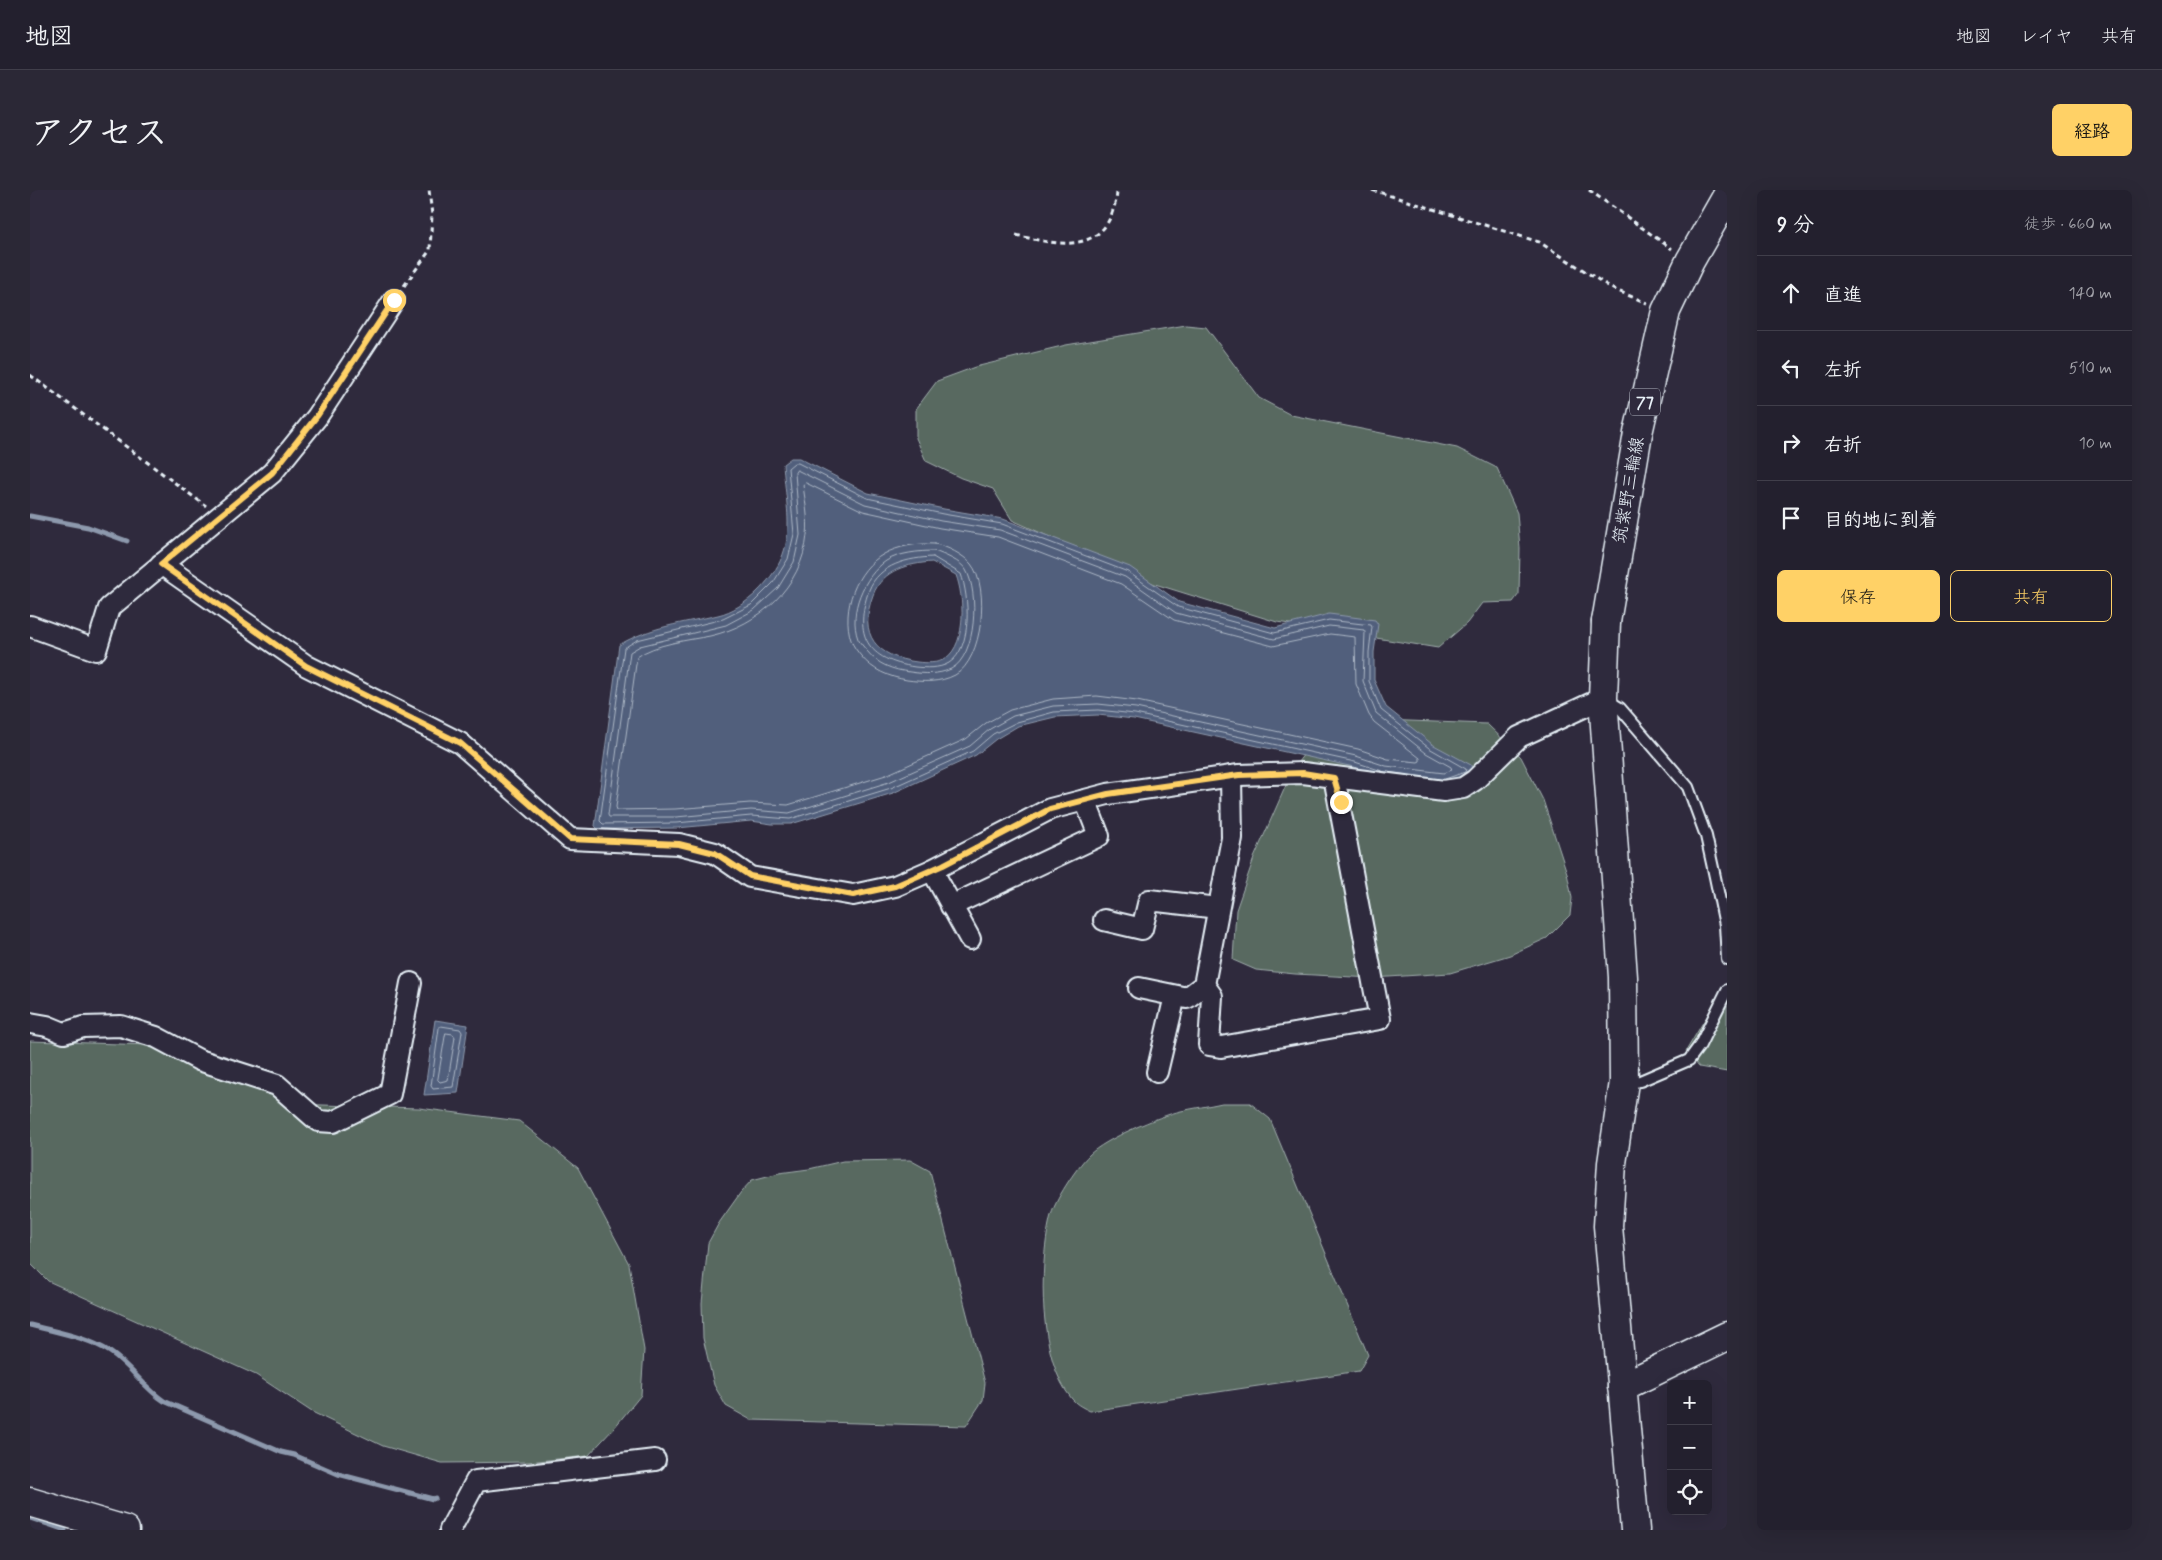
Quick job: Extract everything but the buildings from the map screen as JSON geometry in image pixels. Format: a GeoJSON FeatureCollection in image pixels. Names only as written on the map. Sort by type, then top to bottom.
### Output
{"type":"FeatureCollection","features":[{"type":"Feature","properties":{"kind":"street","name":"筑紫野三輪線"},"geometry":{"type":"LineString","coordinates":[[1635,1530],[1608,1226],[1612,1163],[1624,1082],[1623,977],[1602,698],[1606,622],[1638,434],[1666,311],[1690,261],[1727,196]]}},
{"type":"Feature","properties":{"kind":"street"},"geometry":{"type":"LineString","coordinates":[[30,626],[96,650],[109,608],[272,473],[317,416],[394,300]]}},
{"type":"Feature","properties":{"kind":"street"},"geometry":{"type":"LineString","coordinates":[[161,564],[306,666],[460,743],[570,839],[679,844],[715,853],[750,876],[853,895],[895,886],[932,870],[1050,809],[1108,794],[1230,776],[1303,773],[1444,791],[1463,788],[1475,780],[1519,737],[1602,698]]}},
{"type":"Feature","properties":{"kind":"street"},"geometry":{"type":"LineString","coordinates":[[1139,988],[1187,998],[1204,986],[1232,838],[1230,776]]}},
{"type":"Feature","properties":{"kind":"street"},"geometry":{"type":"LineString","coordinates":[[1204,986],[1212,996],[1210,1045],[1221,1047],[1380,1019],[1341,802],[1334,778]]}},
{"type":"Feature","properties":{"kind":"street"},"geometry":{"type":"LineString","coordinates":[[951,906],[1099,836],[1085,800]]}},
{"type":"Feature","properties":{"kind":"street"},"geometry":{"type":"LineString","coordinates":[[932,870],[970,939]]}},
{"type":"Feature","properties":{"kind":"street"},"geometry":{"type":"LineString","coordinates":[[1104,920],[1142,928],[1149,900],[1218,908]]}},
{"type":"Feature","properties":{"kind":"street"},"geometry":{"type":"LineString","coordinates":[[30,1023],[47,1026],[64,1034],[82,1027],[121,1026],[156,1037],[199,1060],[277,1084],[318,1122],[333,1122],[390,1094],[411,983]]}},
{"type":"Feature","properties":{"kind":"street"},"geometry":{"type":"LineString","coordinates":[[1157,1072],[1175,996]]}},
{"type":"Feature","properties":{"kind":"street"},"geometry":{"type":"LineString","coordinates":[[1622,1387],[1727,1336]]}},
{"type":"Feature","properties":{"kind":"street"},"geometry":{"type":"LineString","coordinates":[[450,1530],[476,1481],[655,1460]]}},
{"type":"Feature","properties":{"kind":"street"},"geometry":{"type":"LineString","coordinates":[[30,1502],[125,1530]]}},
{"type":"Feature","properties":{"kind":"lane"},"geometry":{"type":"LineString","coordinates":[[1602,698],[1620,708],[1688,787],[1706,836],[1712,861],[1725,925],[1727,959]]}},
{"type":"Feature","properties":{"kind":"lane"},"geometry":{"type":"LineString","coordinates":[[1624,1082],[1640,1081],[1689,1060],[1700,1046],[1727,990]]}},
{"type":"Feature","properties":{"kind":"path"},"geometry":{"type":"LineString","coordinates":[[394,300],[430,250],[432,215],[429,190]]}},
{"type":"Feature","properties":{"kind":"path"},"geometry":{"type":"LineString","coordinates":[[1016,235],[1041,241],[1072,243],[1091,240],[1106,227],[1117,200],[1117,190]]}},
{"type":"Feature","properties":{"kind":"path"},"geometry":{"type":"LineString","coordinates":[[1372,190],[1539,242],[1613,290],[1666,311]]}},
{"type":"Feature","properties":{"kind":"path"},"geometry":{"type":"LineString","coordinates":[[1589,190],[1690,261]]}},
{"type":"Feature","properties":{"kind":"path"},"geometry":{"type":"LineString","coordinates":[[30,375],[219,516]]}},
{"type":"Feature","properties":{"kind":"green space"},"geometry":{"type":"Polygon","coordinates":[[[1186,325],[1206,327],[1259,398],[1291,415],[1457,448],[1497,468],[1517,513],[1520,548],[1519,594],[1513,602],[1482,603],[1467,623],[1438,648],[1277,622],[1155,584],[1012,520],[993,489],[961,478],[926,461],[916,438],[916,409],[937,381],[975,367],[1066,345],[1186,325]]]}},
{"type":"Feature","properties":{"kind":"green space"},"geometry":{"type":"Polygon","coordinates":[[[1383,720],[1487,724],[1521,757],[1543,800],[1567,873],[1572,898],[1570,915],[1547,938],[1510,955],[1450,973],[1373,978],[1295,974],[1256,970],[1233,960],[1236,910],[1254,858],[1294,767],[1325,727],[1383,720]]]}},
{"type":"Feature","properties":{"kind":"green space"},"geometry":{"type":"Polygon","coordinates":[[[1727,998],[1727,1072],[1699,1067],[1686,1051],[1705,1019],[1727,998]]]}},
{"type":"Feature","properties":{"kind":"green space"},"geometry":{"type":"Polygon","coordinates":[[[30,1041],[149,1045],[194,1055],[291,1104],[419,1108],[519,1121],[578,1168],[629,1264],[644,1350],[641,1395],[588,1456],[528,1462],[442,1463],[383,1446],[312,1412],[256,1375],[48,1281],[30,1263],[30,1041]]]}},
{"type":"Feature","properties":{"kind":"green space"},"geometry":{"type":"Polygon","coordinates":[[[1222,1103],[1250,1103],[1270,1119],[1368,1355],[1359,1371],[1090,1411],[1072,1399],[1061,1382],[1047,1337],[1043,1287],[1044,1262],[1046,1239],[1052,1212],[1072,1176],[1089,1155],[1107,1142],[1160,1118],[1181,1111],[1222,1103]]]}},
{"type":"Feature","properties":{"kind":"green space"},"geometry":{"type":"Polygon","coordinates":[[[910,1160],[930,1171],[985,1383],[983,1400],[966,1426],[751,1420],[726,1406],[714,1385],[703,1338],[702,1303],[708,1243],[719,1223],[741,1192],[752,1180],[779,1173],[809,1169],[843,1161],[910,1160]]]}},
{"type":"Feature","properties":{"kind":"water"},"geometry":{"type":"Polygon","coordinates":[[[791,458],[799,458],[868,493],[1003,519],[1130,567],[1179,602],[1275,628],[1329,614],[1375,620],[1378,624],[1374,652],[1374,680],[1386,707],[1432,744],[1471,765],[1472,770],[1469,776],[1445,785],[1384,777],[1354,767],[1134,719],[1098,715],[1055,717],[1018,726],[996,739],[976,755],[893,793],[791,824],[751,821],[677,828],[598,829],[595,826],[619,645],[655,630],[729,612],[744,603],[771,577],[780,562],[788,532],[783,464],[791,458]],[[932,562],[905,566],[883,579],[877,586],[869,609],[868,622],[874,642],[891,655],[903,659],[928,663],[946,658],[958,642],[961,631],[961,595],[956,575],[932,562]]]}},
{"type":"Feature","properties":{"kind":"water"},"geometry":{"type":"Polygon","coordinates":[[[435,1020],[468,1025],[458,1093],[424,1095],[435,1020]]]}},
{"type":"Feature","properties":{"kind":"waterway"},"geometry":{"type":"LineString","coordinates":[[30,516],[88,527],[127,541]]}},
{"type":"Feature","properties":{"kind":"waterway"},"geometry":{"type":"LineString","coordinates":[[30,1325],[91,1342],[101,1347],[117,1357],[150,1390],[164,1401],[281,1452],[294,1455],[338,1474],[435,1498]]}},
{"type":"Feature","properties":{"kind":"waterway"},"geometry":{"type":"LineString","coordinates":[[30,1518],[65,1530]]}},
{"type":"Feature","properties":{"kind":"route"},"geometry":{"type":"LineString","coordinates":[[394,300],[317,416],[272,473],[161,564],[306,666],[354,688],[460,743],[570,839],[679,844],[715,853],[750,876],[853,895],[895,886],[943,865],[1050,809],[1108,794],[1239,775],[1303,773],[1334,778],[1341,802]]}}]}
